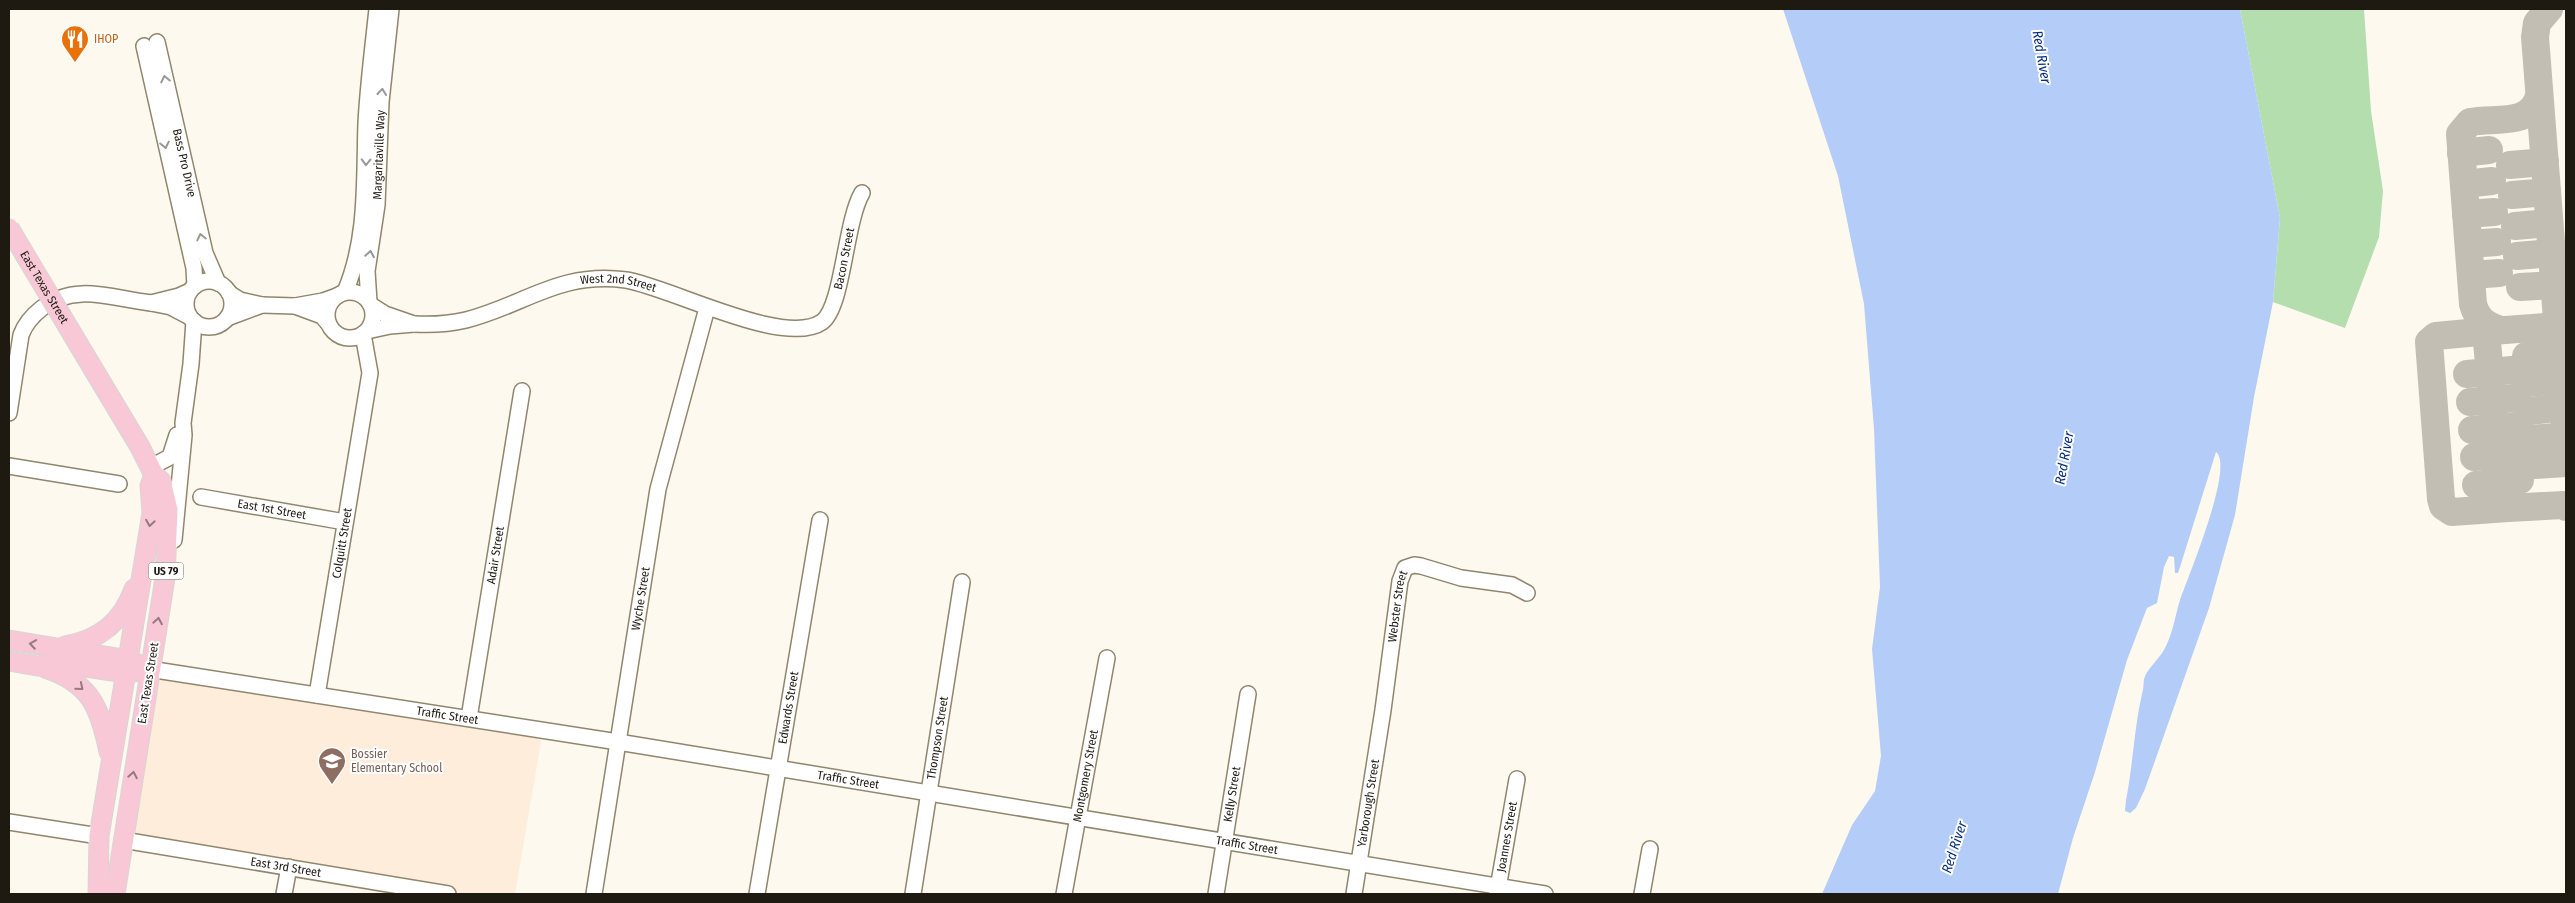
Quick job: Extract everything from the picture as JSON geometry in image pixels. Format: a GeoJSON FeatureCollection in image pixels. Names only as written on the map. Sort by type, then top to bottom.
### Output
{"type":"FeatureCollection","features":[{"type":"Feature","properties":{"kind":"main road","name":"East Texas Street"},"geometry":{"type":"LineString","coordinates":[[9,228],[152,471],[161,481],[168,510],[165,578],[123,840],[109,893]]}},
{"type":"Feature","properties":{"kind":"main road","name":"East Texas Street"},"geometry":{"type":"LineString","coordinates":[[109,893],[99,836],[152,513],[150,486],[152,471]]}},
{"type":"Feature","properties":{"kind":"main road"},"geometry":{"type":"LineString","coordinates":[[57,647],[86,641],[114,624],[131,595],[145,559]]}},
{"type":"Feature","properties":{"kind":"main road","name":"Traffic Street"},"geometry":{"type":"LineString","coordinates":[[9,640],[57,647],[128,667]]}},
{"type":"Feature","properties":{"kind":"main road","name":"Traffic Street"},"geometry":{"type":"LineString","coordinates":[[9,661],[37,666],[65,664],[149,669]]}},
{"type":"Feature","properties":{"kind":"main road"},"geometry":{"type":"LineString","coordinates":[[37,666],[67,678],[91,698],[104,728],[116,803],[113,830],[123,840]]}},
{"type":"Feature","properties":{"kind":"street","name":"Margaritaville Way"},"geometry":{"type":"LineString","coordinates":[[341,294],[353,274],[362,221],[367,104],[377,9]]}},
{"type":"Feature","properties":{"kind":"street","name":"Margaritaville Way"},"geometry":{"type":"LineString","coordinates":[[370,303],[367,270],[377,205],[381,102],[391,9]]}},
{"type":"Feature","properties":{"kind":"street","name":"Bass Pro Drive"},"geometry":{"type":"LineString","coordinates":[[192,289],[194,268],[150,44],[205,253],[223,288]]}},
{"type":"Feature","properties":{"kind":"street","name":"Bacon Street"},"geometry":{"type":"LineString","coordinates":[[824,321],[833,306],[850,223],[862,194]]}},
{"type":"Feature","properties":{"kind":"street","name":"West 2nd Street"},"geometry":{"type":"LineString","coordinates":[[365,333],[390,326],[447,324],[466,320],[547,288],[585,279],[614,279],[642,284],[707,308],[782,327],[809,327],[824,321]]}},
{"type":"Feature","properties":{"kind":"street"},"geometry":{"type":"LineString","coordinates":[[151,303],[180,296],[206,282],[223,288],[240,300],[262,304],[295,306],[323,301],[341,294],[357,293],[370,303],[373,319],[365,333],[352,338],[343,337],[333,331],[322,316],[295,306]]}},
{"type":"Feature","properties":{"kind":"street"},"geometry":{"type":"LineString","coordinates":[[191,364],[198,344],[222,322],[232,308],[223,288]]}},
{"type":"Feature","properties":{"kind":"street"},"geometry":{"type":"LineString","coordinates":[[165,578],[172,552],[177,519],[184,435],[183,423],[191,364],[192,319],[186,302],[192,289]]}},
{"type":"Feature","properties":{"kind":"street"},"geometry":{"type":"LineString","coordinates":[[9,414],[22,335],[26,325],[41,308],[59,297],[77,293],[171,307],[204,327],[222,322],[262,304]]}},
{"type":"Feature","properties":{"kind":"street"},"geometry":{"type":"LineString","coordinates":[[328,323],[328,308],[341,294]]}},
{"type":"Feature","properties":{"kind":"street","name":"West 2nd Street"},"geometry":{"type":"LineString","coordinates":[[370,303],[385,314],[414,324]]}},
{"type":"Feature","properties":{"kind":"street","name":"Wyche Street"},"geometry":{"type":"LineString","coordinates":[[594,894],[658,489],[707,308]]}},
{"type":"Feature","properties":{"kind":"street","name":"Colquitt Street"},"geometry":{"type":"LineString","coordinates":[[317,695],[365,391],[370,372],[365,333]]}},
{"type":"Feature","properties":{"kind":"street","name":"Colquitt Street"},"geometry":{"type":"LineString","coordinates":[[343,337],[357,353],[361,362],[365,391]]}},
{"type":"Feature","properties":{"kind":"street","name":"Adair Street"},"geometry":{"type":"LineString","coordinates":[[469,718],[522,392]]}},
{"type":"Feature","properties":{"kind":"street"},"geometry":{"type":"LineString","coordinates":[[152,471],[170,457],[183,423]]}},
{"type":"Feature","properties":{"kind":"street"},"geometry":{"type":"LineString","coordinates":[[9,466],[119,484]]}},
{"type":"Feature","properties":{"kind":"street","name":"East 1st Street"},"geometry":{"type":"LineString","coordinates":[[201,497],[344,522]]}},
{"type":"Feature","properties":{"kind":"street","name":"Edwards Street"},"geometry":{"type":"LineString","coordinates":[[757,894],[820,520]]}},
{"type":"Feature","properties":{"kind":"street","name":"Webster Street"},"geometry":{"type":"LineString","coordinates":[[1383,710],[1400,581],[1405,568],[1414,565],[1422,566],[1461,578],[1512,585],[1527,593]]}},
{"type":"Feature","properties":{"kind":"street","name":"Thompson Street"},"geometry":{"type":"LineString","coordinates":[[913,894],[962,582]]}},
{"type":"Feature","properties":{"kind":"street","name":"Montgomery Street"},"geometry":{"type":"LineString","coordinates":[[1064,894],[1076,818],[1107,658]]}},
{"type":"Feature","properties":{"kind":"street","name":"Traffic Street"},"geometry":{"type":"LineString","coordinates":[[149,669],[469,718],[928,792],[1076,818],[1359,862],[1498,890],[1546,894]]}},
{"type":"Feature","properties":{"kind":"street","name":"Kelly Street"},"geometry":{"type":"LineString","coordinates":[[1216,894],[1248,694]]}},
{"type":"Feature","properties":{"kind":"street","name":"Yarborough Street"},"geometry":{"type":"LineString","coordinates":[[1354,894],[1383,710]]}},
{"type":"Feature","properties":{"kind":"street","name":"Joannes Street"},"geometry":{"type":"LineString","coordinates":[[1498,890],[1517,780]]}},
{"type":"Feature","properties":{"kind":"street"},"geometry":{"type":"LineString","coordinates":[[9,822],[99,836]]}},
{"type":"Feature","properties":{"kind":"street","name":"East 3rd Street"},"geometry":{"type":"LineString","coordinates":[[123,840],[443,894]]}},
{"type":"Feature","properties":{"kind":"street"},"geometry":{"type":"LineString","coordinates":[[1642,894],[1650,849]]}},
{"type":"Feature","properties":{"kind":"street"},"geometry":{"type":"LineString","coordinates":[[284,894],[289,867]]}},
{"type":"Feature","properties":{"kind":"shaded area","name":"Bossier Elementary School"},"geometry":{"type":"Polygon","coordinates":[[[149,669],[543,730],[515,894],[453,894],[123,840],[149,669]]]}},
{"type":"Feature","properties":{"kind":"green space"},"geometry":{"type":"Polygon","coordinates":[[[2240,9],[2364,9],[2371,111],[2383,191],[2379,237],[2345,328],[2273,302],[2280,218],[2240,9]]]}},
{"type":"Feature","properties":{"kind":"water","name":"Red River"},"geometry":{"type":"Polygon","coordinates":[[[1783,9],[2240,9],[2280,218],[2273,302],[2254,397],[2235,515],[2209,608],[2145,789],[2136,808],[2130,813],[2125,811],[2126,800],[2144,678],[2168,642],[2180,600],[2208,523],[2219,478],[2220,462],[2216,452],[2178,573],[2175,573],[2174,557],[2169,556],[2164,567],[2157,603],[2147,608],[2127,660],[2058,894],[1822,894],[1852,825],[1875,791],[1881,756],[1872,649],[1880,587],[1874,429],[1864,304],[1838,176],[1783,9]]]}},
{"type":"Feature","properties":{"kind":"taxiway"},"geometry":{"type":"LineString","coordinates":[[2549,9],[2537,23],[2535,37],[2566,435]]}},
{"type":"Feature","properties":{"kind":"taxiway"},"geometry":{"type":"LineString","coordinates":[[2501,330],[2483,322],[2473,304],[2460,134],[2470,122],[2520,117],[2535,106],[2539,96]]}},
{"type":"Feature","properties":{"kind":"taxiway"},"geometry":{"type":"LineString","coordinates":[[2461,153],[2489,150]]}},
{"type":"Feature","properties":{"kind":"taxiway"},"geometry":{"type":"LineString","coordinates":[[2510,165],[2545,162]]}},
{"type":"Feature","properties":{"kind":"taxiway"},"geometry":{"type":"LineString","coordinates":[[2464,184],[2492,181]]}},
{"type":"Feature","properties":{"kind":"taxiway"},"geometry":{"type":"LineString","coordinates":[[2512,195],[2547,192]]}},
{"type":"Feature","properties":{"kind":"taxiway"},"geometry":{"type":"LineString","coordinates":[[2466,214],[2494,212]]}},
{"type":"Feature","properties":{"kind":"taxiway"},"geometry":{"type":"LineString","coordinates":[[2515,226],[2549,223]]}},
{"type":"Feature","properties":{"kind":"taxiway"},"geometry":{"type":"LineString","coordinates":[[2469,244],[2497,242]]}},
{"type":"Feature","properties":{"kind":"taxiway"},"geometry":{"type":"LineString","coordinates":[[2517,256],[2552,253]]}},
{"type":"Feature","properties":{"kind":"taxiway"},"geometry":{"type":"LineString","coordinates":[[2471,275],[2499,273]]}},
{"type":"Feature","properties":{"kind":"taxiway"},"geometry":{"type":"LineString","coordinates":[[2520,287],[2554,285]]}},
{"type":"Feature","properties":{"kind":"taxiway"},"geometry":{"type":"LineString","coordinates":[[2559,338],[2552,329],[2545,327],[2492,331],[2487,341],[2501,504],[2508,508],[2563,505],[2566,507]]}},
{"type":"Feature","properties":{"kind":"taxiway"},"geometry":{"type":"LineString","coordinates":[[2487,341],[2484,335],[2479,332],[2436,336],[2429,342],[2441,499],[2443,506],[2452,512],[2508,508]]}},
{"type":"Feature","properties":{"kind":"taxiway"},"geometry":{"type":"LineString","coordinates":[[2526,356],[2560,352]]}},
{"type":"Feature","properties":{"kind":"taxiway"},"geometry":{"type":"LineString","coordinates":[[2467,374],[2512,370]]}},
{"type":"Feature","properties":{"kind":"taxiway"},"geometry":{"type":"LineString","coordinates":[[2528,383],[2562,380]]}},
{"type":"Feature","properties":{"kind":"taxiway"},"geometry":{"type":"LineString","coordinates":[[2470,402],[2514,398]]}},
{"type":"Feature","properties":{"kind":"taxiway"},"geometry":{"type":"LineString","coordinates":[[2530,411],[2564,407]]}},
{"type":"Feature","properties":{"kind":"taxiway"},"geometry":{"type":"LineString","coordinates":[[2472,430],[2516,426]]}},
{"type":"Feature","properties":{"kind":"taxiway"},"geometry":{"type":"LineString","coordinates":[[2532,439],[2566,436]]}},
{"type":"Feature","properties":{"kind":"taxiway"},"geometry":{"type":"LineString","coordinates":[[2474,457],[2518,453]]}},
{"type":"Feature","properties":{"kind":"taxiway"},"geometry":{"type":"LineString","coordinates":[[2535,465],[2566,463]]}},
{"type":"Feature","properties":{"kind":"taxiway"},"geometry":{"type":"LineString","coordinates":[[2476,485],[2520,480]]}},
{"type":"Feature","properties":{"kind":"place","name":"IHOP"},"geometry":{"type":"Point","coordinates":[75,63]}},
{"type":"Feature","properties":{"kind":"place","name":"Bossier Elementary School"},"geometry":{"type":"Point","coordinates":[332,785]}}]}
